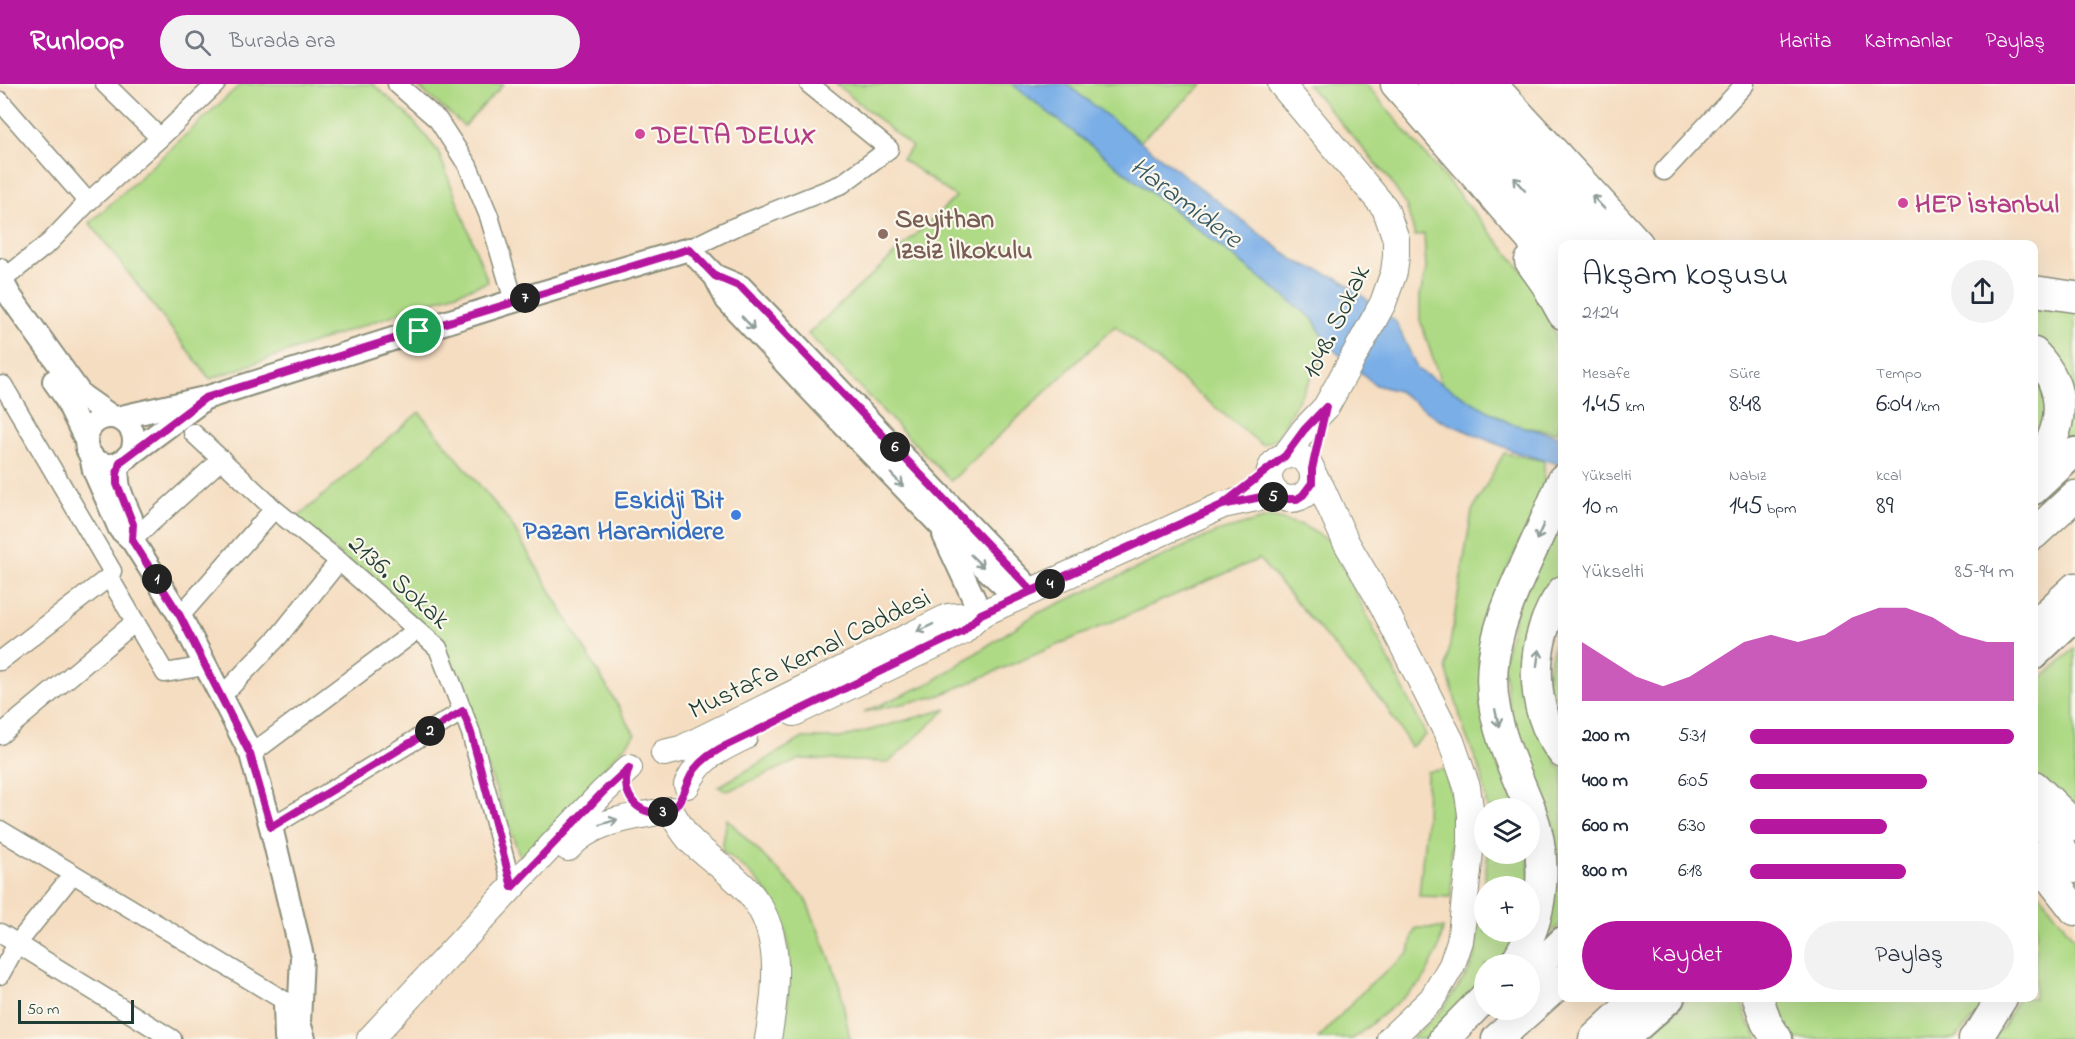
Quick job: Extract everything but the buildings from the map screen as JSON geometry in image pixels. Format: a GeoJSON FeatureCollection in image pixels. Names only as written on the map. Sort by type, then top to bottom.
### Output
{"type":"FeatureCollection","features":[{"type":"Feature","properties":{"kind":"highway"},"geometry":{"type":"LineString","coordinates":[[1396,84],[1558,270]]}},
{"type":"Feature","properties":{"kind":"highway"},"geometry":{"type":"LineString","coordinates":[[1432,84],[1568,240]]}},
{"type":"Feature","properties":{"kind":"highway"},"geometry":{"type":"LineString","coordinates":[[1468,84],[1596,240]]}},
{"type":"Feature","properties":{"kind":"highway"},"geometry":{"type":"LineString","coordinates":[[1491,84],[1634,240]]}},
{"type":"Feature","properties":{"kind":"highway"},"geometry":{"type":"LineString","coordinates":[[1432,126],[1455,170],[1528,259],[1558,305]]}},
{"type":"Feature","properties":{"kind":"highway"},"geometry":{"type":"LineString","coordinates":[[2038,292],[2075,297]]}},
{"type":"Feature","properties":{"kind":"highway"},"geometry":{"type":"LineString","coordinates":[[2038,357],[2044,364],[2058,393],[2059,410],[2058,428],[2046,454],[2038,463]]}},
{"type":"Feature","properties":{"kind":"highway"},"geometry":{"type":"LineString","coordinates":[[1526,798],[1499,730],[1492,686],[1493,664],[1497,637],[1511,595],[1558,490]]}},
{"type":"Feature","properties":{"kind":"highway"},"geometry":{"type":"LineString","coordinates":[[2038,530],[2075,496]]}},
{"type":"Feature","properties":{"kind":"highway"},"geometry":{"type":"LineString","coordinates":[[2038,622],[2075,588]]}},
{"type":"Feature","properties":{"kind":"highway"},"geometry":{"type":"LineString","coordinates":[[1558,599],[1550,611],[1544,629],[1537,667],[1537,690],[1542,712],[1558,745]]}},
{"type":"Feature","properties":{"kind":"highway"},"geometry":{"type":"LineString","coordinates":[[2038,790],[2075,826]]}},
{"type":"Feature","properties":{"kind":"highway"},"geometry":{"type":"LineString","coordinates":[[2038,819],[2075,868]]}},
{"type":"Feature","properties":{"kind":"highway"},"geometry":{"type":"LineString","coordinates":[[1519,954],[1529,936],[1540,896],[1542,879],[1540,850]]}},
{"type":"Feature","properties":{"kind":"highway"},"geometry":{"type":"LineString","coordinates":[[2038,862],[2075,910]]}},
{"type":"Feature","properties":{"kind":"highway"},"geometry":{"type":"LineString","coordinates":[[1497,1039],[1558,984]]}},
{"type":"Feature","properties":{"kind":"highway"},"geometry":{"type":"LineString","coordinates":[[1594,1039],[1634,1002]]}},
{"type":"Feature","properties":{"kind":"highway"},"geometry":{"type":"LineString","coordinates":[[1759,1002],[1766,1022],[1777,1039]]}},
{"type":"Feature","properties":{"kind":"highway"},"geometry":{"type":"LineString","coordinates":[[1974,1039],[2000,1002]]}},
{"type":"Feature","properties":{"kind":"highway"},"geometry":{"type":"LineString","coordinates":[[1444,1039],[1474,1008]]}},
{"type":"Feature","properties":{"kind":"main road","name":"1048. Sokak"},"geometry":{"type":"LineString","coordinates":[[1278,461],[1326,407],[1387,295],[1394,272],[1396,239],[1385,208],[1281,84]]}},
{"type":"Feature","properties":{"kind":"main road","name":"1048. Sokak"},"geometry":{"type":"LineString","coordinates":[[1313,472],[1326,407]]}},
{"type":"Feature","properties":{"kind":"main road"},"geometry":{"type":"LineString","coordinates":[[2038,486],[2075,452]]}},
{"type":"Feature","properties":{"kind":"main road"},"geometry":{"type":"LineString","coordinates":[[1346,542],[1309,508],[1285,498],[1271,488],[1269,474],[1278,461],[1298,456],[1304,459],[1313,472],[1333,510],[1346,542],[1376,593],[1451,741],[1467,787],[1471,814],[1471,843],[1460,941],[1452,965],[1432,999],[1390,1036]]}},
{"type":"Feature","properties":{"kind":"main road","name":"Mustafa Kemal Caddesi"},"geometry":{"type":"LineString","coordinates":[[1222,505],[1278,461]]}},
{"type":"Feature","properties":{"kind":"main road"},"geometry":{"type":"LineString","coordinates":[[1285,498],[1297,499],[1309,490],[1313,472]]}},
{"type":"Feature","properties":{"kind":"main road","name":"Mustafa Kemal Caddesi"},"geometry":{"type":"LineString","coordinates":[[664,753],[681,749],[948,617],[981,614],[1222,505],[1261,497],[1285,498]]}},
{"type":"Feature","properties":{"kind":"main road","name":"Mustafa Kemal Caddesi"},"geometry":{"type":"LineString","coordinates":[[687,785],[693,771],[703,759],[721,748],[962,632],[981,614]]}},
{"type":"Feature","properties":{"kind":"main road"},"geometry":{"type":"LineString","coordinates":[[2038,651],[2075,616]]}},
{"type":"Feature","properties":{"kind":"main road"},"geometry":{"type":"LineString","coordinates":[[370,1039],[634,761],[647,753],[664,753],[680,767],[687,785],[680,802],[662,811],[613,820],[592,828],[574,841],[390,1039]]}},
{"type":"Feature","properties":{"kind":"main road"},"geometry":{"type":"LineString","coordinates":[[629,768],[626,778],[629,796],[635,804],[643,810],[662,811],[693,843],[755,897],[764,912],[775,957],[776,980],[768,1039]]}},
{"type":"Feature","properties":{"kind":"main road"},"geometry":{"type":"LineString","coordinates":[[1540,963],[1558,946]]}},
{"type":"Feature","properties":{"kind":"main road"},"geometry":{"type":"LineString","coordinates":[[1624,1039],[1666,1002]]}},
{"type":"Feature","properties":{"kind":"main road"},"geometry":{"type":"LineString","coordinates":[[1458,1039],[1479,1020]]}},
{"type":"Feature","properties":{"kind":"street"},"geometry":{"type":"LineString","coordinates":[[105,84],[160,138]]}},
{"type":"Feature","properties":{"kind":"street"},"geometry":{"type":"LineString","coordinates":[[1,282],[50,242],[83,207],[216,84]]}},
{"type":"Feature","properties":{"kind":"street"},"geometry":{"type":"LineString","coordinates":[[397,84],[438,120],[468,166],[489,216],[513,301]]}},
{"type":"Feature","properties":{"kind":"street"},"geometry":{"type":"LineString","coordinates":[[89,448],[91,426],[97,420],[205,398],[513,301],[689,249],[732,228],[842,184],[889,149],[809,84]]}},
{"type":"Feature","properties":{"kind":"street"},"geometry":{"type":"LineString","coordinates":[[1664,171],[1745,84]]}},
{"type":"Feature","properties":{"kind":"street"},"geometry":{"type":"LineString","coordinates":[[0,101],[83,207]]}},
{"type":"Feature","properties":{"kind":"street"},"geometry":{"type":"LineString","coordinates":[[689,249],[715,276],[727,300],[938,523],[1025,595]]}},
{"type":"Feature","properties":{"kind":"street"},"geometry":{"type":"LineString","coordinates":[[715,276],[741,287],[1025,595]]}},
{"type":"Feature","properties":{"kind":"street"},"geometry":{"type":"LineString","coordinates":[[1,282],[81,395],[126,423],[134,437],[134,444],[117,474],[117,484],[133,524],[132,540]]}},
{"type":"Feature","properties":{"kind":"street"},"geometry":{"type":"LineString","coordinates":[[1,282],[64,395],[89,448],[94,470],[120,530],[132,540],[180,616],[250,754],[271,827],[302,956],[299,1023],[304,1039]]}},
{"type":"Feature","properties":{"kind":"street"},"geometry":{"type":"LineString","coordinates":[[0,387],[3,385],[112,571],[109,577],[0,661]]}},
{"type":"Feature","properties":{"kind":"street"},"geometry":{"type":"LineString","coordinates":[[89,448],[105,464],[124,459],[205,398]]}},
{"type":"Feature","properties":{"kind":"street","name":"2136. Sokak"},"geometry":{"type":"LineString","coordinates":[[193,433],[274,509],[339,561],[438,648],[471,733],[512,887]]}},
{"type":"Feature","properties":{"kind":"street"},"geometry":{"type":"LineString","coordinates":[[132,540],[222,459]]}},
{"type":"Feature","properties":{"kind":"street"},"geometry":{"type":"LineString","coordinates":[[180,616],[274,509]]}},
{"type":"Feature","properties":{"kind":"street"},"geometry":{"type":"LineString","coordinates":[[938,523],[981,614]]}},
{"type":"Feature","properties":{"kind":"street"},"geometry":{"type":"LineString","coordinates":[[220,698],[279,636],[339,561]]}},
{"type":"Feature","properties":{"kind":"street"},"geometry":{"type":"LineString","coordinates":[[109,577],[165,673],[205,666]]}},
{"type":"Feature","properties":{"kind":"street"},"geometry":{"type":"LineString","coordinates":[[0,735],[135,622]]}},
{"type":"Feature","properties":{"kind":"street"},"geometry":{"type":"LineString","coordinates":[[250,754],[417,630]]}},
{"type":"Feature","properties":{"kind":"street"},"geometry":{"type":"LineString","coordinates":[[271,827],[463,711]]}},
{"type":"Feature","properties":{"kind":"street"},"geometry":{"type":"LineString","coordinates":[[0,830],[285,1001]]}},
{"type":"Feature","properties":{"kind":"street"},"geometry":{"type":"LineString","coordinates":[[0,975],[17,944],[73,874]]}},
{"type":"Feature","properties":{"kind":"street"},"geometry":{"type":"LineString","coordinates":[[0,933],[172,1039]]}},
{"type":"Feature","properties":{"kind":"street"},"geometry":{"type":"LineString","coordinates":[[286,1039],[285,1001],[288,957],[296,934]]}},
{"type":"Feature","properties":{"kind":"green space"},"geometry":{"type":"Polygon","coordinates":[[[241,84],[373,84],[408,115],[438,151],[488,282],[210,379],[90,223],[241,84]]]}},
{"type":"Feature","properties":{"kind":"green space"},"geometry":{"type":"Polygon","coordinates":[[[415,84],[504,84],[464,126],[415,84]]]}},
{"type":"Feature","properties":{"kind":"green space"},"geometry":{"type":"Polygon","coordinates":[[[836,84],[1012,84],[1313,319],[1329,346],[1276,439],[1262,445],[1115,326],[951,481],[808,334],[956,197],[902,159],[912,147],[836,84]]]}},
{"type":"Feature","properties":{"kind":"green space"},"geometry":{"type":"Polygon","coordinates":[[[1066,84],[1203,84],[1140,141],[1066,84]]]}},
{"type":"Feature","properties":{"kind":"green space"},"geometry":{"type":"Polygon","coordinates":[[[1307,84],[1366,84],[1534,284],[1548,313],[1558,342],[1558,432],[1515,426],[1442,386],[1420,320],[1420,296],[1426,269],[1424,234],[1415,236],[1406,205],[1387,176],[1307,84]]]}},
{"type":"Feature","properties":{"kind":"green space"},"geometry":{"type":"Polygon","coordinates":[[[2038,302],[2075,307],[2075,432],[2064,441],[2053,353],[2038,340],[2038,302]]]}},
{"type":"Feature","properties":{"kind":"green space"},"geometry":{"type":"Polygon","coordinates":[[[2038,380],[2048,414],[2038,441],[2038,380]]]}},
{"type":"Feature","properties":{"kind":"green space"},"geometry":{"type":"Polygon","coordinates":[[[419,412],[510,522],[635,735],[521,859],[443,644],[297,518],[419,412]]]}},
{"type":"Feature","properties":{"kind":"green space"},"geometry":{"type":"Polygon","coordinates":[[[1504,453],[1544,461],[1544,492],[1501,582],[1479,661],[1513,798],[1485,798],[1482,775],[1465,733],[1446,668],[1472,511],[1504,453]]]}},
{"type":"Feature","properties":{"kind":"green space"},"geometry":{"type":"Polygon","coordinates":[[[1558,511],[1558,581],[1540,608],[1558,766],[1558,927],[1542,941],[1540,876],[1533,876],[1531,864],[1540,864],[1540,798],[1522,798],[1503,662],[1519,601],[1558,511]]]}},
{"type":"Feature","properties":{"kind":"green space"},"geometry":{"type":"Polygon","coordinates":[[[1271,517],[1302,525],[1330,541],[1426,735],[1411,747],[1385,705],[1259,559],[938,696],[864,712],[932,682],[1036,614],[1217,532],[1271,517]]]}},
{"type":"Feature","properties":{"kind":"green space"},"geometry":{"type":"Polygon","coordinates":[[[1558,627],[1558,722],[1545,686],[1558,627]]]}},
{"type":"Feature","properties":{"kind":"green space"},"geometry":{"type":"Polygon","coordinates":[[[2075,648],[2075,817],[2038,777],[2038,682],[2075,648]]]}},
{"type":"Feature","properties":{"kind":"green space"},"geometry":{"type":"Polygon","coordinates":[[[947,709],[889,762],[801,759],[728,791],[718,787],[803,738],[841,738],[947,709]]]}},
{"type":"Feature","properties":{"kind":"green space"},"geometry":{"type":"Polygon","coordinates":[[[1445,769],[1452,797],[1451,897],[1419,896],[1426,822],[1427,772],[1445,769]]]}},
{"type":"Feature","properties":{"kind":"green space"},"geometry":{"type":"Polygon","coordinates":[[[727,819],[805,898],[838,978],[850,1039],[782,1039],[789,982],[788,944],[784,925],[777,907],[766,891],[746,869],[722,850],[727,819]]]}},
{"type":"Feature","properties":{"kind":"green space"},"geometry":{"type":"Polygon","coordinates":[[[1487,864],[1529,864],[1529,876],[1485,876],[1487,864]]]}},
{"type":"Feature","properties":{"kind":"green space"},"geometry":{"type":"Polygon","coordinates":[[[2038,891],[2075,940],[2075,1039],[1991,1039],[2001,1030],[2016,1002],[2038,1002],[2038,891]]]}},
{"type":"Feature","properties":{"kind":"green space"},"geometry":{"type":"Polygon","coordinates":[[[1416,928],[1443,928],[1438,951],[1422,982],[1353,1039],[1318,1039],[1369,985],[1409,953],[1416,928]]]}},
{"type":"Feature","properties":{"kind":"green space"},"geometry":{"type":"Polygon","coordinates":[[[1477,942],[1516,942],[1509,954],[1475,954],[1477,942]]]}},
{"type":"Feature","properties":{"kind":"green space"},"geometry":{"type":"Polygon","coordinates":[[[1474,958],[1474,997],[1429,1039],[1411,1039],[1442,1010],[1469,971],[1474,958]]]}},
{"type":"Feature","properties":{"kind":"green space"},"geometry":{"type":"Polygon","coordinates":[[[1685,1002],[1742,1002],[1747,1020],[1759,1039],[1644,1039],[1685,1002]]]}},
{"type":"Feature","properties":{"kind":"green space"},"geometry":{"type":"Polygon","coordinates":[[[1772,1002],[1989,1002],[1954,1039],[1787,1039],[1772,1002]]]}},
{"type":"Feature","properties":{"kind":"water","name":"Haramidere"},"geometry":{"type":"Polygon","coordinates":[[[1012,84],[1066,84],[1295,261],[1340,279],[1396,322],[1418,370],[1509,423],[1558,436],[1558,464],[1518,453],[1440,420],[1398,391],[1376,385],[1329,346],[1313,319],[1012,84]]]}},
{"type":"Feature","properties":{"kind":"place","name":"DELTA DELUX"},"geometry":{"type":"Point","coordinates":[640,134]}},
{"type":"Feature","properties":{"kind":"place","name":"HEP İstanbul"},"geometry":{"type":"Point","coordinates":[1903,203]}},
{"type":"Feature","properties":{"kind":"place","name":"Seyithan İzsiz İlkokulu"},"geometry":{"type":"Point","coordinates":[883,234]}},
{"type":"Feature","properties":{"kind":"place","name":"Eskidji Bit Pazarı Haramidere"},"geometry":{"type":"Point","coordinates":[736,515]}},
{"type":"Feature","properties":{"kind":"route"},"geometry":{"type":"LineString","coordinates":[[419,331],[205,398],[120,462],[117,484],[133,524],[132,540],[180,616],[250,754],[271,827],[463,711],[471,733],[512,887],[629,768],[626,786],[635,804],[653,813],[670,810],[680,802],[685,794],[693,771],[703,759],[721,748],[962,632],[981,614],[1032,591],[1222,505],[1271,467],[1279,458],[1285,456],[1304,430],[1326,407],[1312,469],[1314,476],[1312,483],[1309,490],[1297,499],[1261,497],[1222,505],[1159,534],[1032,591],[741,287],[715,276],[689,249],[419,331]]}}]}
